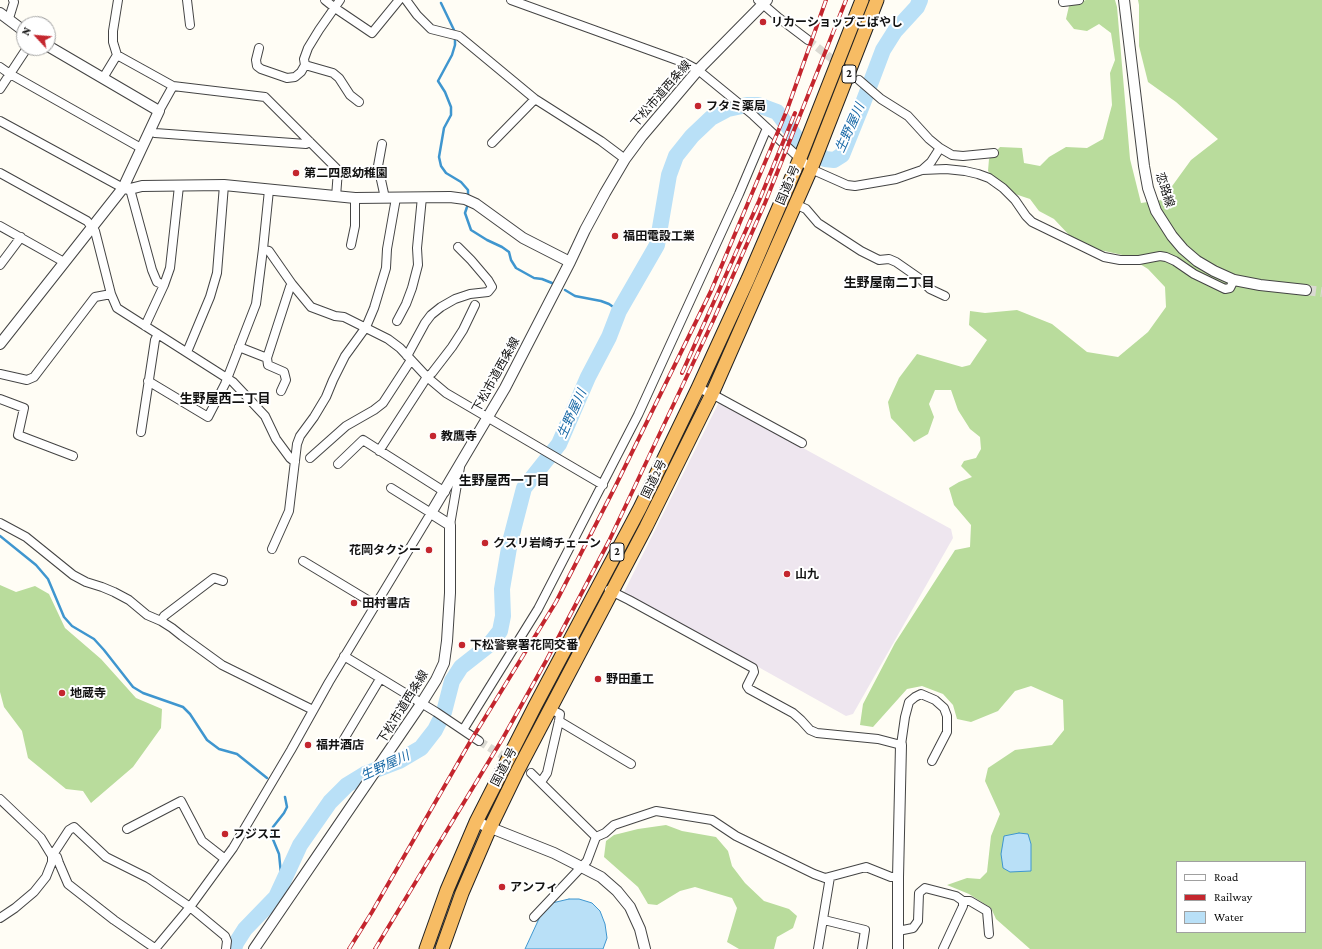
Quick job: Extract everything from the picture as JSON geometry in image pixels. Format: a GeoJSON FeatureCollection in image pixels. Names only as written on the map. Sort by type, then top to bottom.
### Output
{"type":"FeatureCollection","features":[{"type":"Feature","properties":{"kind":"highway","name":"国道2号"},"geometry":{"type":"LineString","coordinates":[[426,949],[447,890],[476,822],[535,706],[640,508],[698,388],[748,279],[801,155],[862,0]]}},
{"type":"Feature","properties":{"kind":"highway","name":"国道2号"},"geometry":{"type":"LineString","coordinates":[[442,949],[462,893],[490,828],[518,770],[646,527],[712,394],[813,164],[877,0]]}},
{"type":"Feature","properties":{"kind":"street"},"geometry":{"type":"LineString","coordinates":[[4,16],[10,15],[14,2],[13,0]]}},
{"type":"Feature","properties":{"kind":"street"},"geometry":{"type":"LineString","coordinates":[[118,0],[112,31],[113,42],[117,55],[173,86],[265,97],[338,170],[336,197]]}},
{"type":"Feature","properties":{"kind":"street"},"geometry":{"type":"LineString","coordinates":[[187,0],[190,25]]}},
{"type":"Feature","properties":{"kind":"street"},"geometry":{"type":"LineString","coordinates":[[325,0],[334,8],[372,33],[399,0]]}},
{"type":"Feature","properties":{"kind":"street"},"geometry":{"type":"LineString","coordinates":[[259,48],[256,60],[257,66],[261,69],[287,78],[295,77],[301,72],[305,65],[304,58],[308,48],[340,0]]}},
{"type":"Feature","properties":{"kind":"street"},"geometry":{"type":"LineString","coordinates":[[406,0],[417,15],[431,28],[459,36],[535,99],[601,141],[625,159]]}},
{"type":"Feature","properties":{"kind":"street"},"geometry":{"type":"LineString","coordinates":[[511,0],[678,60],[698,70],[801,155],[847,185],[855,186],[896,179],[922,170],[946,169],[965,171],[989,178],[1003,188],[1032,222],[1104,257],[1120,260],[1139,260],[1160,256],[1166,257],[1175,261],[1194,274],[1226,289],[1230,288],[1234,280]]}},
{"type":"Feature","properties":{"kind":"street"},"geometry":{"type":"LineString","coordinates":[[1063,2],[1079,0]]}},
{"type":"Feature","properties":{"kind":"street","name":"恋路線"},"geometry":{"type":"LineString","coordinates":[[1124,0],[1144,166],[1148,188],[1156,211],[1172,236],[1183,249],[1197,261],[1214,271],[1234,280],[1260,286],[1306,290]]}},
{"type":"Feature","properties":{"kind":"street"},"geometry":{"type":"LineString","coordinates":[[762,1],[779,18],[808,40]]}},
{"type":"Feature","properties":{"kind":"street","name":"下松市道西条線"},"geometry":{"type":"LineString","coordinates":[[431,513],[445,492],[505,388],[601,199],[625,159],[642,136],[698,70],[762,1]]}},
{"type":"Feature","properties":{"kind":"street"},"geometry":{"type":"LineString","coordinates":[[4,16],[16,25]]}},
{"type":"Feature","properties":{"kind":"street"},"geometry":{"type":"LineString","coordinates":[[56,51],[159,111]]}},
{"type":"Feature","properties":{"kind":"street"},"geometry":{"type":"LineString","coordinates":[[103,78],[117,55]]}},
{"type":"Feature","properties":{"kind":"street"},"geometry":{"type":"LineString","coordinates":[[0,89],[22,56]]}},
{"type":"Feature","properties":{"kind":"street"},"geometry":{"type":"LineString","coordinates":[[305,65],[333,73],[339,78],[350,95],[359,102]]}},
{"type":"Feature","properties":{"kind":"street"},"geometry":{"type":"LineString","coordinates":[[0,67],[141,148]]}},
{"type":"Feature","properties":{"kind":"street"},"geometry":{"type":"LineString","coordinates":[[0,344],[92,226],[126,189],[141,148],[173,86]]}},
{"type":"Feature","properties":{"kind":"street"},"geometry":{"type":"LineString","coordinates":[[865,86],[881,99],[908,116],[929,139],[952,155],[994,152]]}},
{"type":"Feature","properties":{"kind":"street"},"geometry":{"type":"LineString","coordinates":[[492,143],[535,99]]}},
{"type":"Feature","properties":{"kind":"street"},"geometry":{"type":"LineString","coordinates":[[0,121],[126,189],[142,186],[224,185],[336,197],[396,198],[422,196],[465,199],[476,204],[523,238],[570,262]]}},
{"type":"Feature","properties":{"kind":"street"},"geometry":{"type":"LineString","coordinates":[[463,730],[538,609],[603,485],[696,292],[740,194],[767,128]]}},
{"type":"Feature","properties":{"kind":"street"},"geometry":{"type":"LineString","coordinates":[[149,131],[163,134],[306,144],[310,142]]}},
{"type":"Feature","properties":{"kind":"street"},"geometry":{"type":"LineString","coordinates":[[382,144],[378,166],[385,198]]}},
{"type":"Feature","properties":{"kind":"street"},"geometry":{"type":"LineString","coordinates":[[922,170],[931,162],[940,148]]}},
{"type":"Feature","properties":{"kind":"street"},"geometry":{"type":"LineString","coordinates":[[0,173],[87,221],[95,231],[111,294],[118,308],[233,382],[265,416],[276,439],[290,458],[295,462]]}},
{"type":"Feature","properties":{"kind":"street"},"geometry":{"type":"LineString","coordinates":[[187,352],[210,297],[217,273],[224,185]]}},
{"type":"Feature","properties":{"kind":"street"},"geometry":{"type":"LineString","coordinates":[[145,326],[164,286],[170,268],[179,186]]}},
{"type":"Feature","properties":{"kind":"street"},"geometry":{"type":"LineString","coordinates":[[126,189],[152,270],[157,282],[164,286]]}},
{"type":"Feature","properties":{"kind":"street"},"geometry":{"type":"LineString","coordinates":[[148,381],[208,417],[224,384],[256,304],[269,190]]}},
{"type":"Feature","properties":{"kind":"street"},"geometry":{"type":"LineString","coordinates":[[397,321],[412,288],[418,265],[417,248],[422,196]]}},
{"type":"Feature","properties":{"kind":"street"},"geometry":{"type":"LineString","coordinates":[[351,245],[355,226],[354,198]]}},
{"type":"Feature","properties":{"kind":"street"},"geometry":{"type":"LineString","coordinates":[[272,549],[289,511],[297,444],[300,436],[322,404],[345,356],[366,328],[374,308],[386,268],[396,198]]}},
{"type":"Feature","properties":{"kind":"street"},"geometry":{"type":"LineString","coordinates":[[795,204],[806,209],[818,223],[861,251],[879,260],[889,259],[896,262],[920,278],[930,289],[945,296]]}},
{"type":"Feature","properties":{"kind":"street"},"geometry":{"type":"LineString","coordinates":[[0,226],[64,262]]}},
{"type":"Feature","properties":{"kind":"street"},"geometry":{"type":"LineString","coordinates":[[0,265],[21,237]]}},
{"type":"Feature","properties":{"kind":"street"},"geometry":{"type":"LineString","coordinates":[[310,458],[346,426],[384,403],[409,358],[425,323],[431,315],[455,299],[470,294],[488,292],[492,287],[471,260],[458,247]]}},
{"type":"Feature","properties":{"kind":"street"},"geometry":{"type":"LineString","coordinates":[[263,249],[269,251],[292,284],[312,306],[335,316],[344,316],[388,340],[400,348],[426,377],[446,394],[603,485]]}},
{"type":"Feature","properties":{"kind":"street"},"geometry":{"type":"LineString","coordinates":[[281,391],[286,380],[284,372],[268,365],[267,358],[292,284]]}},
{"type":"Feature","properties":{"kind":"street"},"geometry":{"type":"LineString","coordinates":[[0,374],[27,380],[34,377],[95,297],[111,294]]}},
{"type":"Feature","properties":{"kind":"street"},"geometry":{"type":"LineString","coordinates":[[380,451],[426,377],[432,373],[452,347],[476,305]]}},
{"type":"Feature","properties":{"kind":"street"},"geometry":{"type":"LineString","coordinates":[[141,432],[155,340],[158,334]]}},
{"type":"Feature","properties":{"kind":"street"},"geometry":{"type":"LineString","coordinates":[[239,347],[267,358]]}},
{"type":"Feature","properties":{"kind":"street"},"geometry":{"type":"LineString","coordinates":[[698,388],[712,394],[802,444]]}},
{"type":"Feature","properties":{"kind":"street"},"geometry":{"type":"LineString","coordinates":[[0,399],[24,408],[18,435],[73,456]]}},
{"type":"Feature","properties":{"kind":"street"},"geometry":{"type":"LineString","coordinates":[[338,464],[363,440],[445,492]]}},
{"type":"Feature","properties":{"kind":"street"},"geometry":{"type":"LineString","coordinates":[[391,488],[450,525],[460,464]]}},
{"type":"Feature","properties":{"kind":"street"},"geometry":{"type":"LineString","coordinates":[[0,799],[36,832],[52,855],[57,857],[68,884],[114,920],[156,949],[190,907],[233,848],[344,656],[431,513]]}},
{"type":"Feature","properties":{"kind":"street"},"geometry":{"type":"LineString","coordinates":[[0,523],[26,537],[73,575],[129,600],[147,615],[172,628],[222,666],[313,710]]}},
{"type":"Feature","properties":{"kind":"street","name":"下松市道西条線"},"geometry":{"type":"LineString","coordinates":[[254,949],[421,704],[436,680],[444,663],[448,641],[450,525]]}},
{"type":"Feature","properties":{"kind":"street"},"geometry":{"type":"LineString","coordinates":[[303,561],[376,605]]}},
{"type":"Feature","properties":{"kind":"street"},"geometry":{"type":"LineString","coordinates":[[161,621],[164,616],[214,578],[223,581]]}},
{"type":"Feature","properties":{"kind":"street"},"geometry":{"type":"LineString","coordinates":[[600,585],[753,668],[754,672],[747,686],[749,689],[793,713],[810,730],[817,733],[836,736],[878,739],[901,745]]}},
{"type":"Feature","properties":{"kind":"street"},"geometry":{"type":"LineString","coordinates":[[344,656],[436,712],[479,741]]}},
{"type":"Feature","properties":{"kind":"street"},"geometry":{"type":"LineString","coordinates":[[344,739],[380,679]]}},
{"type":"Feature","properties":{"kind":"street"},"geometry":{"type":"LineString","coordinates":[[898,949],[901,745],[905,717],[910,702],[921,694],[935,700],[944,708],[947,716],[947,732],[932,761]]}},
{"type":"Feature","properties":{"kind":"street"},"geometry":{"type":"LineString","coordinates":[[541,782],[547,773],[560,714],[550,709]]}},
{"type":"Feature","properties":{"kind":"street"},"geometry":{"type":"LineString","coordinates":[[559,721],[631,764]]}},
{"type":"Feature","properties":{"kind":"street"},"geometry":{"type":"LineString","coordinates":[[531,773],[596,837]]}},
{"type":"Feature","properties":{"kind":"street"},"geometry":{"type":"LineString","coordinates":[[127,829],[181,801],[202,841],[225,859]]}},
{"type":"Feature","properties":{"kind":"street"},"geometry":{"type":"LineString","coordinates":[[534,917],[587,861],[596,837],[605,833],[614,825],[656,811],[712,820],[736,836],[825,878],[866,867],[891,877],[898,877]]}},
{"type":"Feature","properties":{"kind":"street"},"geometry":{"type":"LineString","coordinates":[[476,822],[554,854],[601,877],[617,891],[630,908],[640,929],[645,949]]}},
{"type":"Feature","properties":{"kind":"street"},"geometry":{"type":"LineString","coordinates":[[0,918],[34,892],[46,877],[52,862],[52,855],[69,830],[74,827],[106,857],[148,878],[190,907],[225,936],[227,941],[226,949]]}},
{"type":"Feature","properties":{"kind":"street"},"geometry":{"type":"LineString","coordinates":[[818,949],[830,877]]}},
{"type":"Feature","properties":{"kind":"street"},"geometry":{"type":"LineString","coordinates":[[898,931],[913,928],[918,921],[919,893],[925,888],[956,896],[963,901],[970,901],[987,911],[989,934]]}},
{"type":"Feature","properties":{"kind":"street"},"geometry":{"type":"LineString","coordinates":[[943,949],[963,906],[963,901]]}},
{"type":"Feature","properties":{"kind":"street"},"geometry":{"type":"LineString","coordinates":[[824,920],[865,930],[862,949]]}},
{"type":"Feature","properties":{"kind":"shaded area"},"geometry":{"type":"Polygon","coordinates":[[[719,402],[951,529],[953,538],[853,714],[846,716],[624,592],[719,402]]]}},
{"type":"Feature","properties":{"kind":"green space"},"geometry":{"type":"Polygon","coordinates":[[[1086,0],[1115,0],[1117,7],[1130,159],[1141,203],[1162,200],[1191,160],[1218,139],[1176,102],[1148,82],[1139,46],[1138,0],[1322,0],[1322,949],[1030,949],[996,919],[991,908],[969,894],[947,885],[967,878],[980,879],[987,872],[991,836],[1000,814],[985,781],[988,768],[1015,750],[1052,745],[1064,730],[1063,700],[1031,686],[1015,691],[998,711],[971,722],[957,719],[953,705],[943,694],[922,686],[907,689],[873,727],[860,725],[863,704],[895,643],[955,550],[970,547],[971,525],[954,505],[949,488],[972,477],[961,466],[964,461],[976,458],[981,449],[980,437],[970,429],[958,410],[951,390],[935,390],[929,404],[934,417],[928,434],[914,442],[891,418],[888,402],[899,378],[917,354],[962,367],[970,365],[987,340],[969,325],[970,311],[985,313],[1017,310],[1052,324],[1087,352],[1118,357],[1148,332],[1166,307],[1165,287],[1148,269],[1127,256],[1091,248],[1070,236],[1054,219],[1039,211],[1030,199],[1009,192],[988,171],[989,159],[1000,147],[1022,148],[1024,163],[1040,166],[1049,157],[1066,147],[1087,148],[1103,139],[1112,105],[1110,73],[1115,60],[1111,33],[1099,24],[1087,31],[1074,29],[1066,19],[1069,6],[1086,0]]]}},
{"type":"Feature","properties":{"kind":"green space"},"geometry":{"type":"Polygon","coordinates":[[[0,585],[16,592],[35,586],[49,594],[65,628],[101,659],[136,698],[162,709],[161,728],[133,767],[91,803],[83,791],[66,789],[28,758],[22,731],[4,707],[0,692],[0,585]]]}},
{"type":"Feature","properties":{"kind":"green space"},"geometry":{"type":"Polygon","coordinates":[[[666,825],[682,831],[716,837],[728,851],[732,866],[745,883],[764,901],[789,909],[797,916],[793,928],[777,937],[774,949],[739,949],[727,942],[737,908],[732,898],[695,887],[680,891],[657,905],[648,904],[638,887],[604,857],[606,841],[614,835],[638,829],[666,825]]]}},
{"type":"Feature","properties":{"kind":"water"},"geometry":{"type":"Polygon","coordinates":[[[1019,833],[1028,834],[1031,844],[1031,871],[1010,872],[1003,868],[1001,854],[1004,836],[1019,833]]]}},
{"type":"Feature","properties":{"kind":"water"},"geometry":{"type":"Polygon","coordinates":[[[569,899],[579,899],[592,903],[600,911],[605,924],[607,938],[603,949],[525,949],[543,910],[552,903],[569,899]]]}},
{"type":"Feature","properties":{"kind":"waterway","name":"生野屋川"},"geometry":{"type":"LineString","coordinates":[[234,949],[245,929],[276,897],[300,845],[330,802],[347,785],[365,774],[399,761],[421,748],[435,730],[444,712],[452,681],[461,667],[489,645],[500,631],[503,616],[502,589],[510,542],[524,488],[559,444],[588,377],[609,337],[619,311],[657,245],[669,175],[676,156],[692,136],[711,118],[728,109],[747,105],[758,105],[777,112],[798,140],[825,159],[834,160],[842,155],[883,50],[895,31],[917,7],[920,0]]}},
{"type":"Feature","properties":{"kind":"waterway"},"geometry":{"type":"LineString","coordinates":[[441,3],[454,30]]}},
{"type":"Feature","properties":{"kind":"waterway"},"geometry":{"type":"LineString","coordinates":[[455,38],[455,45],[452,55],[438,81],[445,92],[451,107],[451,115],[444,128],[439,157],[441,166],[446,173],[461,182],[468,190],[468,196]]}},
{"type":"Feature","properties":{"kind":"waterway"},"geometry":{"type":"LineString","coordinates":[[467,207],[465,213],[471,230],[509,252],[511,260],[516,268],[534,278],[552,283]]}},
{"type":"Feature","properties":{"kind":"waterway"},"geometry":{"type":"LineString","coordinates":[[565,290],[575,296],[609,304],[619,311]]}},
{"type":"Feature","properties":{"kind":"waterway"},"geometry":{"type":"LineString","coordinates":[[0,536],[36,565],[48,579],[64,617],[72,626],[94,639],[133,687],[143,693],[183,707],[190,714],[207,740],[219,749],[237,754],[267,778]]}},
{"type":"Feature","properties":{"kind":"waterway"},"geometry":{"type":"LineString","coordinates":[[282,884],[279,854],[272,837],[273,827],[287,807],[285,797]]}},
{"type":"Feature","properties":{"kind":"tunnel"},"geometry":{"type":"LineString","coordinates":[[808,40],[859,80]]}},
{"type":"Feature","properties":{"kind":"tunnel"},"geometry":{"type":"LineString","coordinates":[[1306,290],[1322,292]]}},
{"type":"Feature","properties":{"kind":"tunnel"},"geometry":{"type":"LineString","coordinates":[[479,741],[531,773]]}},
{"type":"Feature","properties":{"kind":"railway"},"geometry":{"type":"LineString","coordinates":[[349,949],[470,742],[556,602],[615,487],[711,291],[787,110],[826,0]]}},
{"type":"Feature","properties":{"kind":"railway"},"geometry":{"type":"LineString","coordinates":[[375,949],[503,738],[546,661],[609,541],[713,321],[765,203],[846,0]]}},
{"type":"Feature","properties":{"kind":"railway"},"geometry":{"type":"LineString","coordinates":[[682,373],[759,201],[795,113]]}},
{"type":"Feature","properties":{"kind":"place","name":"リカーショップこばやし"},"geometry":{"type":"Point","coordinates":[763,22]}},
{"type":"Feature","properties":{"kind":"place","name":"フタミ薬局"},"geometry":{"type":"Point","coordinates":[698,106]}},
{"type":"Feature","properties":{"kind":"place","name":"第二四恩幼稚園"},"geometry":{"type":"Point","coordinates":[296,173]}},
{"type":"Feature","properties":{"kind":"place","name":"福田電設工業"},"geometry":{"type":"Point","coordinates":[615,236]}},
{"type":"Feature","properties":{"kind":"place","name":"教鷹寺"},"geometry":{"type":"Point","coordinates":[433,436]}},
{"type":"Feature","properties":{"kind":"place","name":"クスリ岩崎チェーン"},"geometry":{"type":"Point","coordinates":[485,543]}},
{"type":"Feature","properties":{"kind":"place","name":"花岡タクシー"},"geometry":{"type":"Point","coordinates":[429,550]}},
{"type":"Feature","properties":{"kind":"place","name":"山九"},"geometry":{"type":"Point","coordinates":[787,574]}},
{"type":"Feature","properties":{"kind":"place","name":"田村書店"},"geometry":{"type":"Point","coordinates":[354,603]}},
{"type":"Feature","properties":{"kind":"place","name":"下松警察署花岡交番"},"geometry":{"type":"Point","coordinates":[462,645]}},
{"type":"Feature","properties":{"kind":"place","name":"野田重工"},"geometry":{"type":"Point","coordinates":[598,679]}},
{"type":"Feature","properties":{"kind":"place","name":"地蔵寺"},"geometry":{"type":"Point","coordinates":[62,693]}},
{"type":"Feature","properties":{"kind":"place","name":"福井酒店"},"geometry":{"type":"Point","coordinates":[308,745]}},
{"type":"Feature","properties":{"kind":"place","name":"フジスエ"},"geometry":{"type":"Point","coordinates":[225,834]}},
{"type":"Feature","properties":{"kind":"place","name":"アンフィ"},"geometry":{"type":"Point","coordinates":[502,887]}},
{"type":"Feature","properties":{"kind":"district","name":"生野屋南二丁目"},"geometry":{"type":"Point","coordinates":[889,283]}},
{"type":"Feature","properties":{"kind":"district","name":"生野屋西二丁目"},"geometry":{"type":"Point","coordinates":[225,399]}},
{"type":"Feature","properties":{"kind":"district","name":"生野屋西一丁目"},"geometry":{"type":"Point","coordinates":[504,481]}}]}
